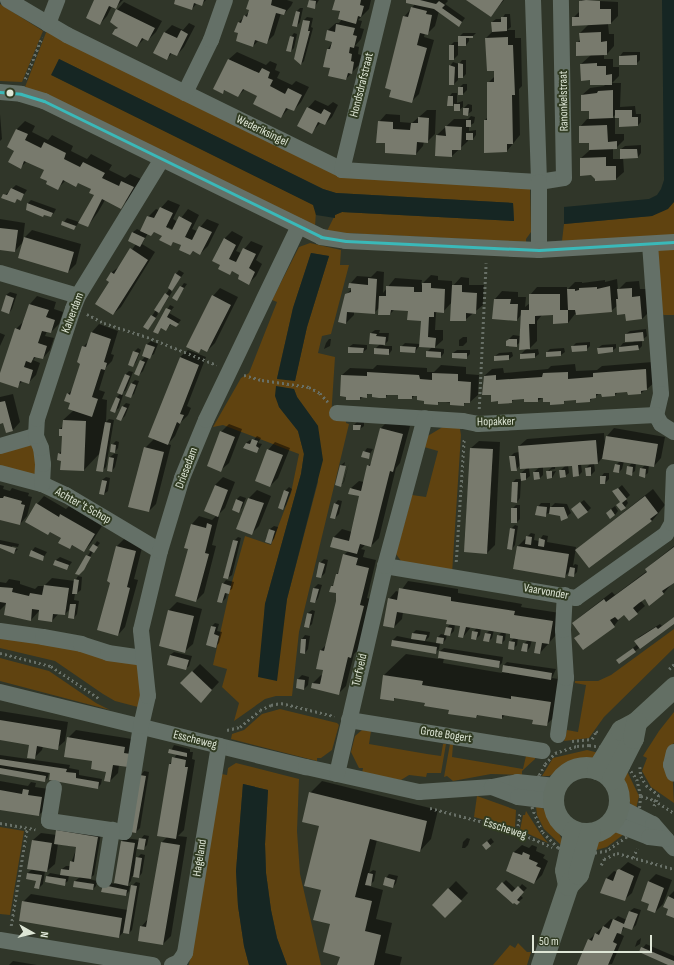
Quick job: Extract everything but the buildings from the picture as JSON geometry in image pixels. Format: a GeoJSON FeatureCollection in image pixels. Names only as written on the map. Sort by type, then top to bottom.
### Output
{"type":"FeatureCollection","features":[{"type":"Feature","properties":{"kind":"main road"},"geometry":{"type":"LineString","coordinates":[[604,774],[621,730],[636,722],[674,687]]}},
{"type":"Feature","properties":{"kind":"main road"},"geometry":{"type":"LineString","coordinates":[[581,768],[604,774],[618,792],[615,814],[605,828],[581,832],[565,826],[559,819],[555,794],[567,774],[581,768]]}},
{"type":"Feature","properties":{"kind":"main road"},"geometry":{"type":"LineString","coordinates":[[541,965],[568,885],[578,874],[581,832]]}},
{"type":"Feature","properties":{"kind":"street","name":"Wederiksingel"},"geometry":{"type":"LineString","coordinates":[[8,0],[48,24],[342,170],[539,182]]}},
{"type":"Feature","properties":{"kind":"street"},"geometry":{"type":"LineString","coordinates":[[48,24],[57,0]]}},
{"type":"Feature","properties":{"kind":"street"},"geometry":{"type":"LineString","coordinates":[[185,93],[211,40],[225,0]]}},
{"type":"Feature","properties":{"kind":"street","name":"Hondsdrafstraat"},"geometry":{"type":"LineString","coordinates":[[342,170],[383,0]]}},
{"type":"Feature","properties":{"kind":"street"},"geometry":{"type":"LineString","coordinates":[[533,0],[539,182],[539,250]]}},
{"type":"Feature","properties":{"kind":"street","name":"Ranonkelstraat"},"geometry":{"type":"LineString","coordinates":[[539,182],[564,178],[561,0]]}},
{"type":"Feature","properties":{"kind":"street"},"geometry":{"type":"LineString","coordinates":[[0,92],[21,94],[44,100],[321,237],[346,240],[539,250],[674,242]]}},
{"type":"Feature","properties":{"kind":"street","name":"Kalverdam"},"geometry":{"type":"LineString","coordinates":[[42,484],[41,448],[36,436],[37,419],[76,302],[162,159]]}},
{"type":"Feature","properties":{"kind":"street","name":"Driesedam"},"geometry":{"type":"LineString","coordinates":[[112,830],[124,832],[141,726],[148,696],[141,630],[160,551],[182,478],[229,370],[299,226]]}},
{"type":"Feature","properties":{"kind":"street"},"geometry":{"type":"LineString","coordinates":[[650,244],[668,394],[656,415],[661,424],[674,432]]}},
{"type":"Feature","properties":{"kind":"street"},"geometry":{"type":"LineString","coordinates":[[0,273],[76,302]]}},
{"type":"Feature","properties":{"kind":"street","name":"Hopakker"},"geometry":{"type":"LineString","coordinates":[[337,414],[425,418],[470,422],[656,415]]}},
{"type":"Feature","properties":{"kind":"street","name":"Turfveld"},"geometry":{"type":"LineString","coordinates":[[337,774],[385,566],[425,418]]}},
{"type":"Feature","properties":{"kind":"street"},"geometry":{"type":"LineString","coordinates":[[0,446],[36,436]]}},
{"type":"Feature","properties":{"kind":"street","name":"Vaarvonder"},"geometry":{"type":"LineString","coordinates":[[455,577],[576,598],[670,536],[674,472]]}},
{"type":"Feature","properties":{"kind":"street","name":"Achter 't Schop"},"geometry":{"type":"LineString","coordinates":[[0,473],[42,484],[66,495],[160,551]]}},
{"type":"Feature","properties":{"kind":"street"},"geometry":{"type":"LineString","coordinates":[[385,566],[455,577]]}},
{"type":"Feature","properties":{"kind":"street"},"geometry":{"type":"LineString","coordinates":[[558,735],[566,678],[562,630],[565,595]]}},
{"type":"Feature","properties":{"kind":"street"},"geometry":{"type":"LineString","coordinates":[[0,631],[81,644],[108,653],[144,658]]}},
{"type":"Feature","properties":{"kind":"street","name":"Esscheweg"},"geometry":{"type":"LineString","coordinates":[[0,692],[141,726],[221,738],[337,774],[419,792],[492,787],[518,797],[555,794]]}},
{"type":"Feature","properties":{"kind":"street","name":"Grote Bogert"},"geometry":{"type":"LineString","coordinates":[[349,720],[542,751]]}},
{"type":"Feature","properties":{"kind":"street","name":"Hageland"},"geometry":{"type":"LineString","coordinates":[[172,965],[179,962],[185,953],[221,738]]}},
{"type":"Feature","properties":{"kind":"street"},"geometry":{"type":"LineString","coordinates":[[674,752],[671,759],[674,774]]}},
{"type":"Feature","properties":{"kind":"street"},"geometry":{"type":"LineString","coordinates":[[54,788],[49,821],[112,830],[104,880]]}},
{"type":"Feature","properties":{"kind":"street"},"geometry":{"type":"LineString","coordinates":[[615,814],[649,837],[670,843]]}},
{"type":"Feature","properties":{"kind":"street"},"geometry":{"type":"LineString","coordinates":[[4,941],[152,965]]}},
{"type":"Feature","properties":{"kind":"path"},"geometry":{"type":"LineString","coordinates":[[21,94],[24,82],[48,24]]}},
{"type":"Feature","properties":{"kind":"path"},"geometry":{"type":"LineString","coordinates":[[455,577],[464,435],[470,422],[487,248]]}},
{"type":"Feature","properties":{"kind":"path"},"geometry":{"type":"LineString","coordinates":[[76,302],[104,323],[147,336],[229,370],[262,380],[309,387],[320,394],[337,414]]}},
{"type":"Feature","properties":{"kind":"path"},"geometry":{"type":"LineString","coordinates":[[0,653],[50,666],[106,702]]}},
{"type":"Feature","properties":{"kind":"path"},"geometry":{"type":"LineString","coordinates":[[221,738],[240,727],[260,710],[271,705],[281,704],[349,720]]}},
{"type":"Feature","properties":{"kind":"path"},"geometry":{"type":"LineString","coordinates":[[641,796],[654,800],[674,813]]}},
{"type":"Feature","properties":{"kind":"path","name":"Esscheweg"},"geometry":{"type":"LineString","coordinates":[[424,807],[510,829],[558,848]]}},
{"type":"Feature","properties":{"kind":"path"},"geometry":{"type":"LineString","coordinates":[[0,823],[45,830],[49,821]]}},
{"type":"Feature","properties":{"kind":"path"},"geometry":{"type":"LineString","coordinates":[[4,941],[27,828]]}},
{"type":"Feature","properties":{"kind":"path"},"geometry":{"type":"LineString","coordinates":[[601,852],[612,848]]}},
{"type":"Feature","properties":{"kind":"path"},"geometry":{"type":"LineString","coordinates":[[604,859],[616,853],[674,869]]}},
{"type":"Feature","properties":{"kind":"shaded area"},"geometry":{"type":"Polygon","coordinates":[[[662,0],[674,0],[674,202],[668,209],[652,216],[564,224],[564,207],[649,199],[657,195],[661,189],[664,180],[662,0]]]}},
{"type":"Feature","properties":{"kind":"shaded area"},"geometry":{"type":"Polygon","coordinates":[[[0,4],[43,31],[22,82],[0,81],[0,4]]]}},
{"type":"Feature","properties":{"kind":"shaded area"},"geometry":{"type":"Polygon","coordinates":[[[47,30],[332,172],[530,188],[531,232],[526,239],[526,242],[327,231],[335,215],[342,212],[514,221],[513,203],[336,193],[323,189],[59,59],[52,75],[314,205],[316,211],[315,227],[25,87],[47,30]]]}},
{"type":"Feature","properties":{"kind":"shaded area"},"geometry":{"type":"Polygon","coordinates":[[[59,59],[323,189],[336,193],[513,203],[514,221],[342,212],[335,215],[335,218],[316,215],[313,205],[51,75],[59,59]]]}},
{"type":"Feature","properties":{"kind":"shaded area"},"geometry":{"type":"Polygon","coordinates":[[[674,202],[674,235],[562,241],[564,224],[652,216],[674,202]]]}},
{"type":"Feature","properties":{"kind":"shaded area"},"geometry":{"type":"Polygon","coordinates":[[[310,243],[341,250],[340,265],[349,265],[331,334],[322,336],[318,353],[335,357],[331,418],[346,419],[346,423],[349,424],[299,632],[292,696],[276,696],[265,699],[234,721],[239,703],[222,687],[227,669],[213,665],[230,589],[245,536],[271,545],[291,493],[299,454],[223,425],[213,427],[241,378],[249,373],[277,302],[272,300],[299,247],[310,243]],[[311,253],[293,308],[277,378],[295,380],[307,327],[329,256],[311,253]],[[276,387],[279,407],[298,431],[304,454],[301,474],[265,604],[264,622],[283,623],[287,599],[318,482],[318,426],[297,397],[294,389],[276,387]]]}},
{"type":"Feature","properties":{"kind":"shaded area"},"geometry":{"type":"Polygon","coordinates":[[[674,248],[674,315],[664,315],[660,313],[658,249],[674,248]]]}},
{"type":"Feature","properties":{"kind":"shaded area"},"geometry":{"type":"Polygon","coordinates":[[[311,253],[329,256],[307,327],[295,381],[277,379],[293,308],[311,253]]]}},
{"type":"Feature","properties":{"kind":"shaded area"},"geometry":{"type":"Polygon","coordinates":[[[276,386],[294,389],[297,397],[318,426],[323,460],[287,599],[277,681],[258,677],[265,604],[301,474],[304,454],[298,431],[279,407],[275,396],[276,386]]]}},
{"type":"Feature","properties":{"kind":"shaded area"},"geometry":{"type":"Polygon","coordinates":[[[446,425],[457,425],[460,429],[461,435],[452,574],[401,561],[396,554],[412,495],[426,497],[438,451],[424,447],[426,437],[446,425]]]}},
{"type":"Feature","properties":{"kind":"shaded area"},"geometry":{"type":"Polygon","coordinates":[[[34,444],[36,477],[0,467],[0,453],[34,444]]]}},
{"type":"Feature","properties":{"kind":"shaded area"},"geometry":{"type":"Polygon","coordinates":[[[674,629],[674,648],[604,717],[589,738],[564,741],[567,730],[578,732],[586,685],[575,683],[575,681],[598,681],[611,675],[674,629]]]}},
{"type":"Feature","properties":{"kind":"shaded area"},"geometry":{"type":"Polygon","coordinates":[[[0,636],[60,644],[138,665],[141,693],[138,707],[115,701],[55,661],[0,648],[0,636]]]}},
{"type":"Feature","properties":{"kind":"shaded area"},"geometry":{"type":"Polygon","coordinates":[[[0,658],[49,671],[96,703],[110,710],[0,681],[0,658]]]}},
{"type":"Feature","properties":{"kind":"shaded area"},"geometry":{"type":"Polygon","coordinates":[[[280,709],[337,723],[339,725],[332,750],[321,758],[317,758],[317,761],[231,739],[232,734],[244,730],[262,714],[280,709]]]}},
{"type":"Feature","properties":{"kind":"shaded area"},"geometry":{"type":"Polygon","coordinates":[[[674,712],[674,743],[671,746],[674,803],[651,787],[642,771],[647,758],[643,756],[659,731],[674,712]]]}},
{"type":"Feature","properties":{"kind":"shaded area"},"geometry":{"type":"Polygon","coordinates":[[[362,730],[371,731],[369,744],[427,754],[441,756],[443,744],[446,744],[441,773],[427,773],[426,777],[409,775],[401,780],[362,773],[363,768],[359,768],[351,752],[355,736],[362,730]]]}},
{"type":"Feature","properties":{"kind":"shaded area"},"geometry":{"type":"Polygon","coordinates":[[[450,744],[453,745],[452,757],[523,769],[526,756],[535,757],[535,759],[522,771],[522,775],[491,774],[453,781],[447,776],[444,777],[450,744]]]}},
{"type":"Feature","properties":{"kind":"shaded area"},"geometry":{"type":"Polygon","coordinates":[[[587,750],[599,753],[592,761],[574,765],[549,776],[542,776],[553,758],[587,750]]]}},
{"type":"Feature","properties":{"kind":"shaded area"},"geometry":{"type":"Polygon","coordinates":[[[236,763],[299,779],[297,831],[300,874],[321,965],[287,965],[277,938],[271,910],[266,873],[265,844],[268,790],[243,784],[236,871],[238,906],[244,946],[249,965],[189,965],[221,774],[227,775],[228,768],[236,763]]]}},
{"type":"Feature","properties":{"kind":"shaded area"},"geometry":{"type":"Polygon","coordinates":[[[626,769],[639,796],[636,809],[630,803],[623,790],[622,781],[626,769]]]}},
{"type":"Feature","properties":{"kind":"shaded area"},"geometry":{"type":"Polygon","coordinates":[[[243,784],[268,790],[265,844],[266,873],[271,910],[277,938],[287,965],[249,965],[244,946],[238,906],[236,871],[243,784]]]}},
{"type":"Feature","properties":{"kind":"shaded area"},"geometry":{"type":"Polygon","coordinates":[[[477,796],[516,810],[515,828],[474,817],[477,796]]]}},
{"type":"Feature","properties":{"kind":"shaded area"},"geometry":{"type":"Polygon","coordinates":[[[536,806],[541,807],[551,816],[563,842],[561,845],[544,829],[537,815],[536,806]]]}},
{"type":"Feature","properties":{"kind":"shaded area"},"geometry":{"type":"Polygon","coordinates":[[[526,811],[548,843],[520,830],[523,815],[525,815],[526,811]]]}},
{"type":"Feature","properties":{"kind":"shaded area"},"geometry":{"type":"Polygon","coordinates":[[[0,827],[24,831],[10,915],[0,914],[0,827]]]}},
{"type":"Feature","properties":{"kind":"shaded area"},"geometry":{"type":"Polygon","coordinates":[[[617,832],[624,834],[607,847],[593,851],[598,840],[606,835],[617,832]]]}},
{"type":"Feature","properties":{"kind":"shaded area"},"geometry":{"type":"Polygon","coordinates":[[[518,943],[527,952],[531,952],[527,965],[493,965],[510,945],[515,948],[518,943]]]}},
{"type":"Feature","properties":{"kind":"transit line"},"geometry":{"type":"LineString","coordinates":[[0,92],[21,94],[44,101],[321,237],[346,241],[539,250],[674,242]]}}]}
